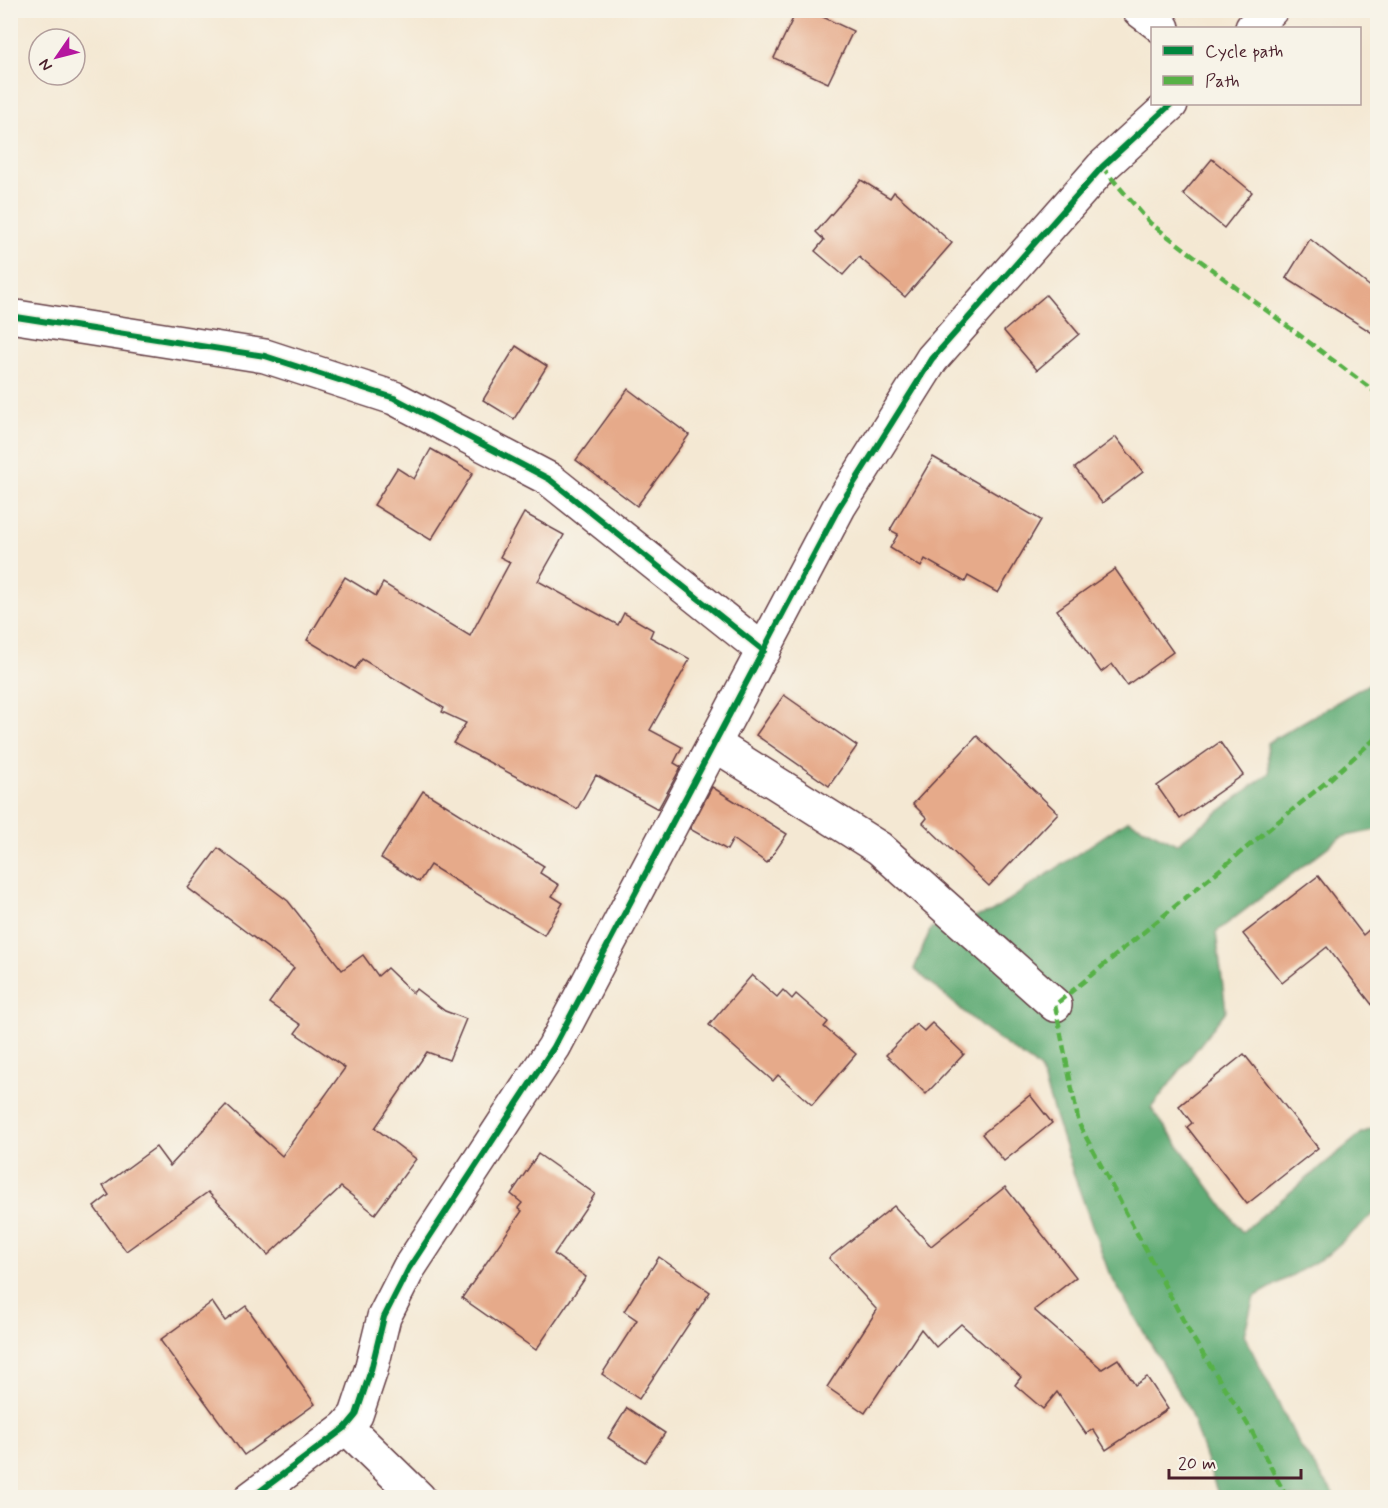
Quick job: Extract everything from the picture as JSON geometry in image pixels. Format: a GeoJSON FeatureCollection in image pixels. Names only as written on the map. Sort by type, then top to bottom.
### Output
{"type":"FeatureCollection","features":[{"type":"Feature","properties":{"kind":"street"},"geometry":{"type":"LineString","coordinates":[[1139,10],[1162,27]]}},
{"type":"Feature","properties":{"kind":"street"},"geometry":{"type":"LineString","coordinates":[[1253,27],[1271,10]]}},
{"type":"Feature","properties":{"kind":"street"},"geometry":{"type":"LineString","coordinates":[[251,1497],[346,1426],[356,1415],[371,1370],[384,1317],[409,1268],[554,1047],[839,507],[932,358],[1102,167],[1170,105]]}},
{"type":"Feature","properties":{"kind":"street"},"geometry":{"type":"LineString","coordinates":[[10,316],[265,356],[394,398],[549,478],[764,651]]}},
{"type":"Feature","properties":{"kind":"street"},"geometry":{"type":"LineString","coordinates":[[714,744],[879,848],[1055,1005]]}},
{"type":"Feature","properties":{"kind":"street"},"geometry":{"type":"LineString","coordinates":[[346,1426],[419,1497]]}},
{"type":"Feature","properties":{"kind":"green space"},"geometry":{"type":"Polygon","coordinates":[[[1377,679],[1377,830],[1341,837],[1216,932],[1226,1011],[1151,1108],[1242,1232],[1362,1133],[1377,1127],[1377,1211],[1326,1256],[1254,1297],[1244,1335],[1300,1446],[1336,1497],[1219,1497],[1189,1409],[1109,1273],[1040,1069],[985,1030],[914,969],[931,928],[990,913],[1128,820],[1177,844],[1269,773],[1267,743],[1377,679]]]}},
{"type":"Feature","properties":{"kind":"building"},"geometry":{"type":"Polygon","coordinates":[[[797,10],[808,10],[853,31],[828,83],[774,58],[797,10]]]}},
{"type":"Feature","properties":{"kind":"building"},"geometry":{"type":"Polygon","coordinates":[[[1212,159],[1252,192],[1224,228],[1183,194],[1212,159]]]}},
{"type":"Feature","properties":{"kind":"building"},"geometry":{"type":"Polygon","coordinates":[[[861,180],[890,198],[894,192],[952,243],[905,297],[859,257],[843,275],[815,251],[824,240],[816,232],[861,180]]]}},
{"type":"Feature","properties":{"kind":"building"},"geometry":{"type":"Polygon","coordinates":[[[1310,239],[1377,292],[1377,336],[1286,278],[1310,239]]]}},
{"type":"Feature","properties":{"kind":"building"},"geometry":{"type":"Polygon","coordinates":[[[1046,295],[1079,334],[1037,370],[1004,331],[1046,295]]]}},
{"type":"Feature","properties":{"kind":"building"},"geometry":{"type":"Polygon","coordinates":[[[516,346],[547,366],[514,419],[483,400],[516,346]]]}},
{"type":"Feature","properties":{"kind":"building"},"geometry":{"type":"Polygon","coordinates":[[[628,389],[689,435],[637,506],[576,460],[628,389]]]}},
{"type":"Feature","properties":{"kind":"building"},"geometry":{"type":"Polygon","coordinates":[[[1116,437],[1143,472],[1102,503],[1075,468],[1116,437]]]}},
{"type":"Feature","properties":{"kind":"building"},"geometry":{"type":"Polygon","coordinates":[[[431,449],[473,473],[431,540],[374,505],[397,468],[414,479],[431,449]]]}},
{"type":"Feature","properties":{"kind":"building"},"geometry":{"type":"Polygon","coordinates":[[[933,457],[1041,520],[998,593],[968,576],[965,582],[925,559],[921,567],[890,548],[898,534],[890,530],[933,457]]]}},
{"type":"Feature","properties":{"kind":"building"},"geometry":{"type":"Polygon","coordinates":[[[524,513],[564,535],[538,581],[618,625],[624,613],[653,630],[650,637],[690,659],[650,730],[682,747],[674,763],[681,767],[658,809],[596,775],[577,809],[453,743],[466,723],[442,712],[444,708],[362,659],[355,669],[307,640],[345,577],[376,596],[383,583],[470,636],[510,562],[500,557],[524,513]]]}},
{"type":"Feature","properties":{"kind":"building"},"geometry":{"type":"Polygon","coordinates":[[[1115,569],[1173,652],[1127,685],[1112,664],[1101,672],[1057,610],[1115,569]]]}},
{"type":"Feature","properties":{"kind":"building"},"geometry":{"type":"Polygon","coordinates":[[[784,695],[857,746],[829,786],[756,735],[784,695]]]}},
{"type":"Feature","properties":{"kind":"building"},"geometry":{"type":"Polygon","coordinates":[[[977,736],[1058,813],[989,886],[923,823],[927,818],[913,804],[977,736]]]}},
{"type":"Feature","properties":{"kind":"building"},"geometry":{"type":"Polygon","coordinates":[[[1220,742],[1243,775],[1180,819],[1157,786],[1220,742]]]}},
{"type":"Feature","properties":{"kind":"building"},"geometry":{"type":"Polygon","coordinates":[[[712,787],[787,834],[767,863],[733,839],[727,850],[690,829],[712,787]]]}},
{"type":"Feature","properties":{"kind":"building"},"geometry":{"type":"Polygon","coordinates":[[[423,791],[544,866],[540,873],[559,885],[552,896],[563,903],[544,935],[430,865],[419,882],[381,858],[423,791]]]}},
{"type":"Feature","properties":{"kind":"building"},"geometry":{"type":"Polygon","coordinates":[[[218,848],[288,901],[342,970],[363,955],[378,976],[387,968],[413,993],[416,989],[445,1011],[466,1019],[449,1060],[427,1052],[375,1128],[416,1159],[375,1214],[341,1187],[268,1255],[208,1192],[126,1251],[94,1207],[109,1195],[103,1186],[156,1147],[170,1166],[226,1105],[282,1156],[345,1068],[295,1033],[301,1025],[269,1003],[294,968],[188,888],[218,848]]]}},
{"type":"Feature","properties":{"kind":"building"},"geometry":{"type":"Polygon","coordinates":[[[1318,876],[1363,935],[1377,923],[1377,1011],[1327,947],[1282,983],[1243,934],[1318,876]]]}},
{"type":"Feature","properties":{"kind":"building"},"geometry":{"type":"Polygon","coordinates":[[[752,975],[777,997],[783,990],[792,999],[796,994],[828,1022],[824,1027],[856,1054],[812,1105],[778,1075],[773,1081],[709,1025],[752,975]]]}},
{"type":"Feature","properties":{"kind":"building"},"geometry":{"type":"Polygon","coordinates":[[[932,1023],[964,1054],[926,1094],[886,1055],[916,1024],[924,1031],[932,1023]]]}},
{"type":"Feature","properties":{"kind":"building"},"geometry":{"type":"Polygon","coordinates":[[[1244,1054],[1318,1148],[1247,1204],[1187,1127],[1192,1123],[1179,1106],[1244,1054]]]}},
{"type":"Feature","properties":{"kind":"building"},"geometry":{"type":"Polygon","coordinates":[[[1030,1095],[1052,1123],[1004,1161],[982,1134],[1030,1095]]]}},
{"type":"Feature","properties":{"kind":"building"},"geometry":{"type":"Polygon","coordinates":[[[538,1154],[595,1194],[554,1254],[586,1277],[536,1350],[462,1298],[522,1211],[518,1208],[522,1203],[511,1194],[538,1154]]]}},
{"type":"Feature","properties":{"kind":"building"},"geometry":{"type":"Polygon","coordinates":[[[1005,1187],[1076,1277],[1034,1310],[1102,1369],[1118,1359],[1135,1385],[1147,1377],[1168,1409],[1106,1450],[1093,1429],[1086,1434],[1057,1392],[1043,1409],[1015,1385],[1021,1377],[961,1324],[936,1347],[921,1329],[865,1413],[827,1387],[877,1310],[829,1258],[894,1206],[931,1246],[1005,1187]]]}},
{"type":"Feature","properties":{"kind":"building"},"geometry":{"type":"Polygon","coordinates":[[[659,1257],[710,1292],[639,1399],[602,1374],[637,1320],[624,1311],[659,1257]]]}},
{"type":"Feature","properties":{"kind":"building"},"geometry":{"type":"Polygon","coordinates":[[[212,1302],[225,1321],[246,1306],[315,1404],[244,1455],[160,1340],[212,1302]]]}},
{"type":"Feature","properties":{"kind":"building"},"geometry":{"type":"Polygon","coordinates":[[[627,1408],[665,1433],[645,1462],[608,1438],[627,1408]]]}},
{"type":"Feature","properties":{"kind":"marked path"},"geometry":{"type":"LineString","coordinates":[[1102,167],[1150,223],[1378,394]]}},
{"type":"Feature","properties":{"kind":"marked path"},"geometry":{"type":"LineString","coordinates":[[1287,1498],[1250,1428],[1191,1335],[1079,1124],[1055,1005],[1330,779],[1378,736]]}},
{"type":"Feature","properties":{"kind":"cycle path"},"geometry":{"type":"LineString","coordinates":[[251,1498],[346,1427],[356,1415],[371,1370],[384,1317],[409,1268],[554,1047],[839,507],[932,359],[1102,167],[1170,105]]}},
{"type":"Feature","properties":{"kind":"cycle path"},"geometry":{"type":"LineString","coordinates":[[10,316],[265,356],[394,398],[549,479],[764,651]]}}]}
